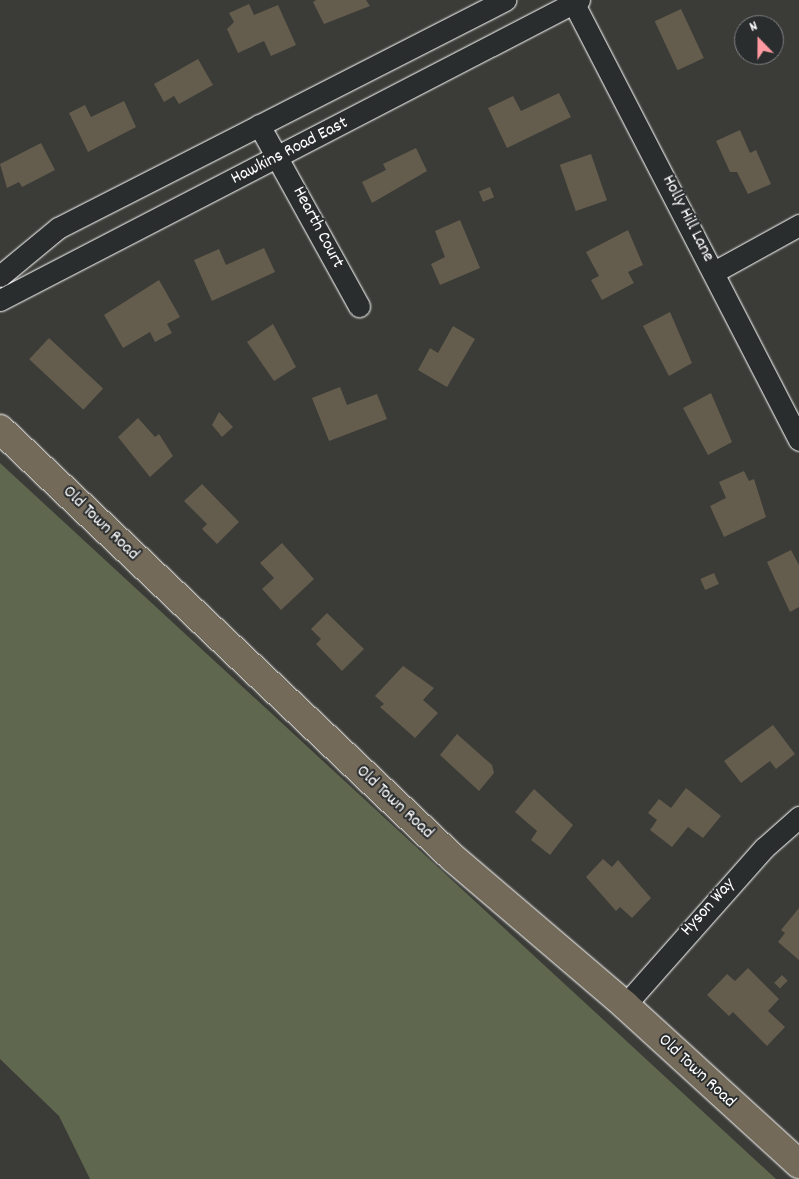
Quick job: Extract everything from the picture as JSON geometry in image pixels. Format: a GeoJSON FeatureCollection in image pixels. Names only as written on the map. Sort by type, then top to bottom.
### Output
{"type":"FeatureCollection","features":[{"type":"Feature","properties":{"kind":"main road","name":"Old Town Road"},"geometry":{"type":"LineString","coordinates":[[0,429],[453,858],[625,1005],[799,1164]]}},
{"type":"Feature","properties":{"kind":"street"},"geometry":{"type":"LineString","coordinates":[[0,276],[58,228],[505,0]]}},
{"type":"Feature","properties":{"kind":"street","name":"Hawkins Road East"},"geometry":{"type":"LineString","coordinates":[[0,300],[75,258],[280,159],[575,1]]}},
{"type":"Feature","properties":{"kind":"street","name":"Holly Hill Lane"},"geometry":{"type":"LineString","coordinates":[[575,1],[799,440]]}},
{"type":"Feature","properties":{"kind":"street","name":"Hearth Court"},"geometry":{"type":"LineString","coordinates":[[259,125],[280,159],[359,306]]}},
{"type":"Feature","properties":{"kind":"street"},"geometry":{"type":"LineString","coordinates":[[714,272],[799,225]]}},
{"type":"Feature","properties":{"kind":"street","name":"Hyson Way"},"geometry":{"type":"LineString","coordinates":[[625,1005],[758,855],[799,817]]}},
{"type":"Feature","properties":{"kind":"green space"},"geometry":{"type":"Polygon","coordinates":[[[0,463],[776,1179],[90,1179],[59,1116],[0,1059],[0,463]]]}},
{"type":"Feature","properties":{"kind":"building"},"geometry":{"type":"Polygon","coordinates":[[[316,0],[366,0],[370,6],[324,24],[313,2],[316,0]]]}},
{"type":"Feature","properties":{"kind":"building"},"geometry":{"type":"Polygon","coordinates":[[[249,4],[254,15],[278,5],[296,45],[271,56],[264,41],[238,53],[227,29],[234,22],[229,13],[249,4]]]}},
{"type":"Feature","properties":{"kind":"building"},"geometry":{"type":"Polygon","coordinates":[[[681,9],[704,58],[678,70],[655,21],[681,9]]]}},
{"type":"Feature","properties":{"kind":"building"},"geometry":{"type":"Polygon","coordinates":[[[198,59],[213,85],[179,104],[174,96],[164,102],[154,84],[198,59]]]}},
{"type":"Feature","properties":{"kind":"building"},"geometry":{"type":"Polygon","coordinates":[[[559,93],[571,117],[507,148],[488,108],[513,96],[521,111],[559,93]]]}},
{"type":"Feature","properties":{"kind":"building"},"geometry":{"type":"Polygon","coordinates":[[[124,101],[136,127],[88,152],[69,113],[85,105],[91,117],[124,101]]]}},
{"type":"Feature","properties":{"kind":"building"},"geometry":{"type":"Polygon","coordinates":[[[740,130],[750,153],[756,150],[771,184],[748,194],[737,172],[730,172],[716,141],[740,130]]]}},
{"type":"Feature","properties":{"kind":"building"},"geometry":{"type":"Polygon","coordinates":[[[41,143],[55,170],[22,187],[19,182],[7,188],[0,164],[41,143]]]}},
{"type":"Feature","properties":{"kind":"building"},"geometry":{"type":"Polygon","coordinates":[[[416,148],[427,171],[372,203],[362,182],[386,170],[383,164],[416,148]]]}},
{"type":"Feature","properties":{"kind":"building"},"geometry":{"type":"Polygon","coordinates":[[[591,154],[607,200],[576,211],[560,165],[591,154]]]}},
{"type":"Feature","properties":{"kind":"building"},"geometry":{"type":"Polygon","coordinates":[[[490,187],[494,197],[483,202],[479,191],[490,187]]]}},
{"type":"Feature","properties":{"kind":"building"},"geometry":{"type":"Polygon","coordinates":[[[460,220],[480,268],[440,285],[431,264],[445,257],[435,231],[460,220]]]}},
{"type":"Feature","properties":{"kind":"building"},"geometry":{"type":"Polygon","coordinates":[[[628,230],[643,265],[628,272],[634,283],[602,300],[591,280],[599,276],[586,252],[628,230]]]}},
{"type":"Feature","properties":{"kind":"building"},"geometry":{"type":"Polygon","coordinates":[[[264,248],[275,272],[212,301],[194,260],[219,249],[226,265],[264,248]]]}},
{"type":"Feature","properties":{"kind":"building"},"geometry":{"type":"Polygon","coordinates":[[[159,280],[180,317],[167,324],[172,333],[155,342],[150,332],[123,348],[104,315],[159,280]]]}},
{"type":"Feature","properties":{"kind":"building"},"geometry":{"type":"Polygon","coordinates":[[[670,312],[692,363],[669,376],[643,326],[670,312]]]}},
{"type":"Feature","properties":{"kind":"building"},"geometry":{"type":"Polygon","coordinates":[[[273,324],[296,367],[274,381],[247,342],[273,324]]]}},
{"type":"Feature","properties":{"kind":"building"},"geometry":{"type":"Polygon","coordinates":[[[453,326],[475,339],[447,387],[418,370],[430,348],[438,353],[453,326]]]}},
{"type":"Feature","properties":{"kind":"building"},"geometry":{"type":"Polygon","coordinates":[[[49,338],[103,388],[83,410],[29,359],[49,338]]]}},
{"type":"Feature","properties":{"kind":"building"},"geometry":{"type":"Polygon","coordinates":[[[340,387],[347,405],[377,394],[387,419],[329,441],[312,398],[340,387]]]}},
{"type":"Feature","properties":{"kind":"building"},"geometry":{"type":"Polygon","coordinates":[[[711,393],[732,442],[708,455],[683,408],[711,393]]]}},
{"type":"Feature","properties":{"kind":"building"},"geometry":{"type":"Polygon","coordinates":[[[219,412],[233,427],[222,437],[212,425],[219,412]]]}},
{"type":"Feature","properties":{"kind":"building"},"geometry":{"type":"Polygon","coordinates":[[[138,418],[155,437],[159,434],[173,456],[150,477],[118,437],[138,418]]]}},
{"type":"Feature","properties":{"kind":"building"},"geometry":{"type":"Polygon","coordinates":[[[744,471],[749,481],[754,479],[766,517],[724,537],[710,506],[726,498],[719,482],[744,471]]]}},
{"type":"Feature","properties":{"kind":"building"},"geometry":{"type":"Polygon","coordinates":[[[202,484],[239,522],[217,544],[202,529],[207,524],[184,501],[202,484]]]}},
{"type":"Feature","properties":{"kind":"building"},"geometry":{"type":"Polygon","coordinates":[[[282,543],[314,579],[281,610],[262,589],[274,578],[260,563],[282,543]]]}},
{"type":"Feature","properties":{"kind":"building"},"geometry":{"type":"Polygon","coordinates":[[[791,550],[799,565],[799,607],[790,612],[767,562],[791,550]]]}},
{"type":"Feature","properties":{"kind":"building"},"geometry":{"type":"Polygon","coordinates":[[[714,573],[719,584],[705,590],[700,579],[714,573]]]}},
{"type":"Feature","properties":{"kind":"building"},"geometry":{"type":"Polygon","coordinates":[[[327,613],[364,649],[342,671],[316,644],[321,639],[311,629],[327,613]]]}},
{"type":"Feature","properties":{"kind":"building"},"geometry":{"type":"Polygon","coordinates":[[[403,666],[434,688],[423,700],[438,713],[415,738],[380,707],[384,704],[375,696],[403,666]]]}},
{"type":"Feature","properties":{"kind":"building"},"geometry":{"type":"Polygon","coordinates":[[[773,725],[795,754],[776,769],[770,761],[741,783],[724,761],[773,725]]]}},
{"type":"Feature","properties":{"kind":"building"},"geometry":{"type":"Polygon","coordinates":[[[457,734],[492,765],[494,773],[479,791],[440,755],[457,734]]]}},
{"type":"Feature","properties":{"kind":"building"},"geometry":{"type":"Polygon","coordinates":[[[686,788],[721,816],[703,838],[688,827],[672,847],[650,830],[657,820],[648,813],[659,799],[671,808],[686,788]]]}},
{"type":"Feature","properties":{"kind":"building"},"geometry":{"type":"Polygon","coordinates":[[[534,789],[573,825],[550,855],[531,840],[537,831],[515,812],[534,789]]]}},
{"type":"Feature","properties":{"kind":"building"},"geometry":{"type":"Polygon","coordinates":[[[603,859],[612,867],[618,860],[651,898],[632,918],[620,907],[616,911],[586,877],[603,859]]]}},
{"type":"Feature","properties":{"kind":"building"},"geometry":{"type":"Polygon","coordinates":[[[799,908],[799,960],[778,942],[785,933],[781,930],[799,908]]]}},
{"type":"Feature","properties":{"kind":"building"},"geometry":{"type":"Polygon","coordinates":[[[748,968],[779,999],[768,1011],[785,1027],[767,1046],[733,1012],[729,1016],[707,995],[727,974],[735,981],[748,968]]]}},
{"type":"Feature","properties":{"kind":"building"},"geometry":{"type":"Polygon","coordinates":[[[782,975],[788,981],[780,988],[774,983],[782,975]]]}}]}
